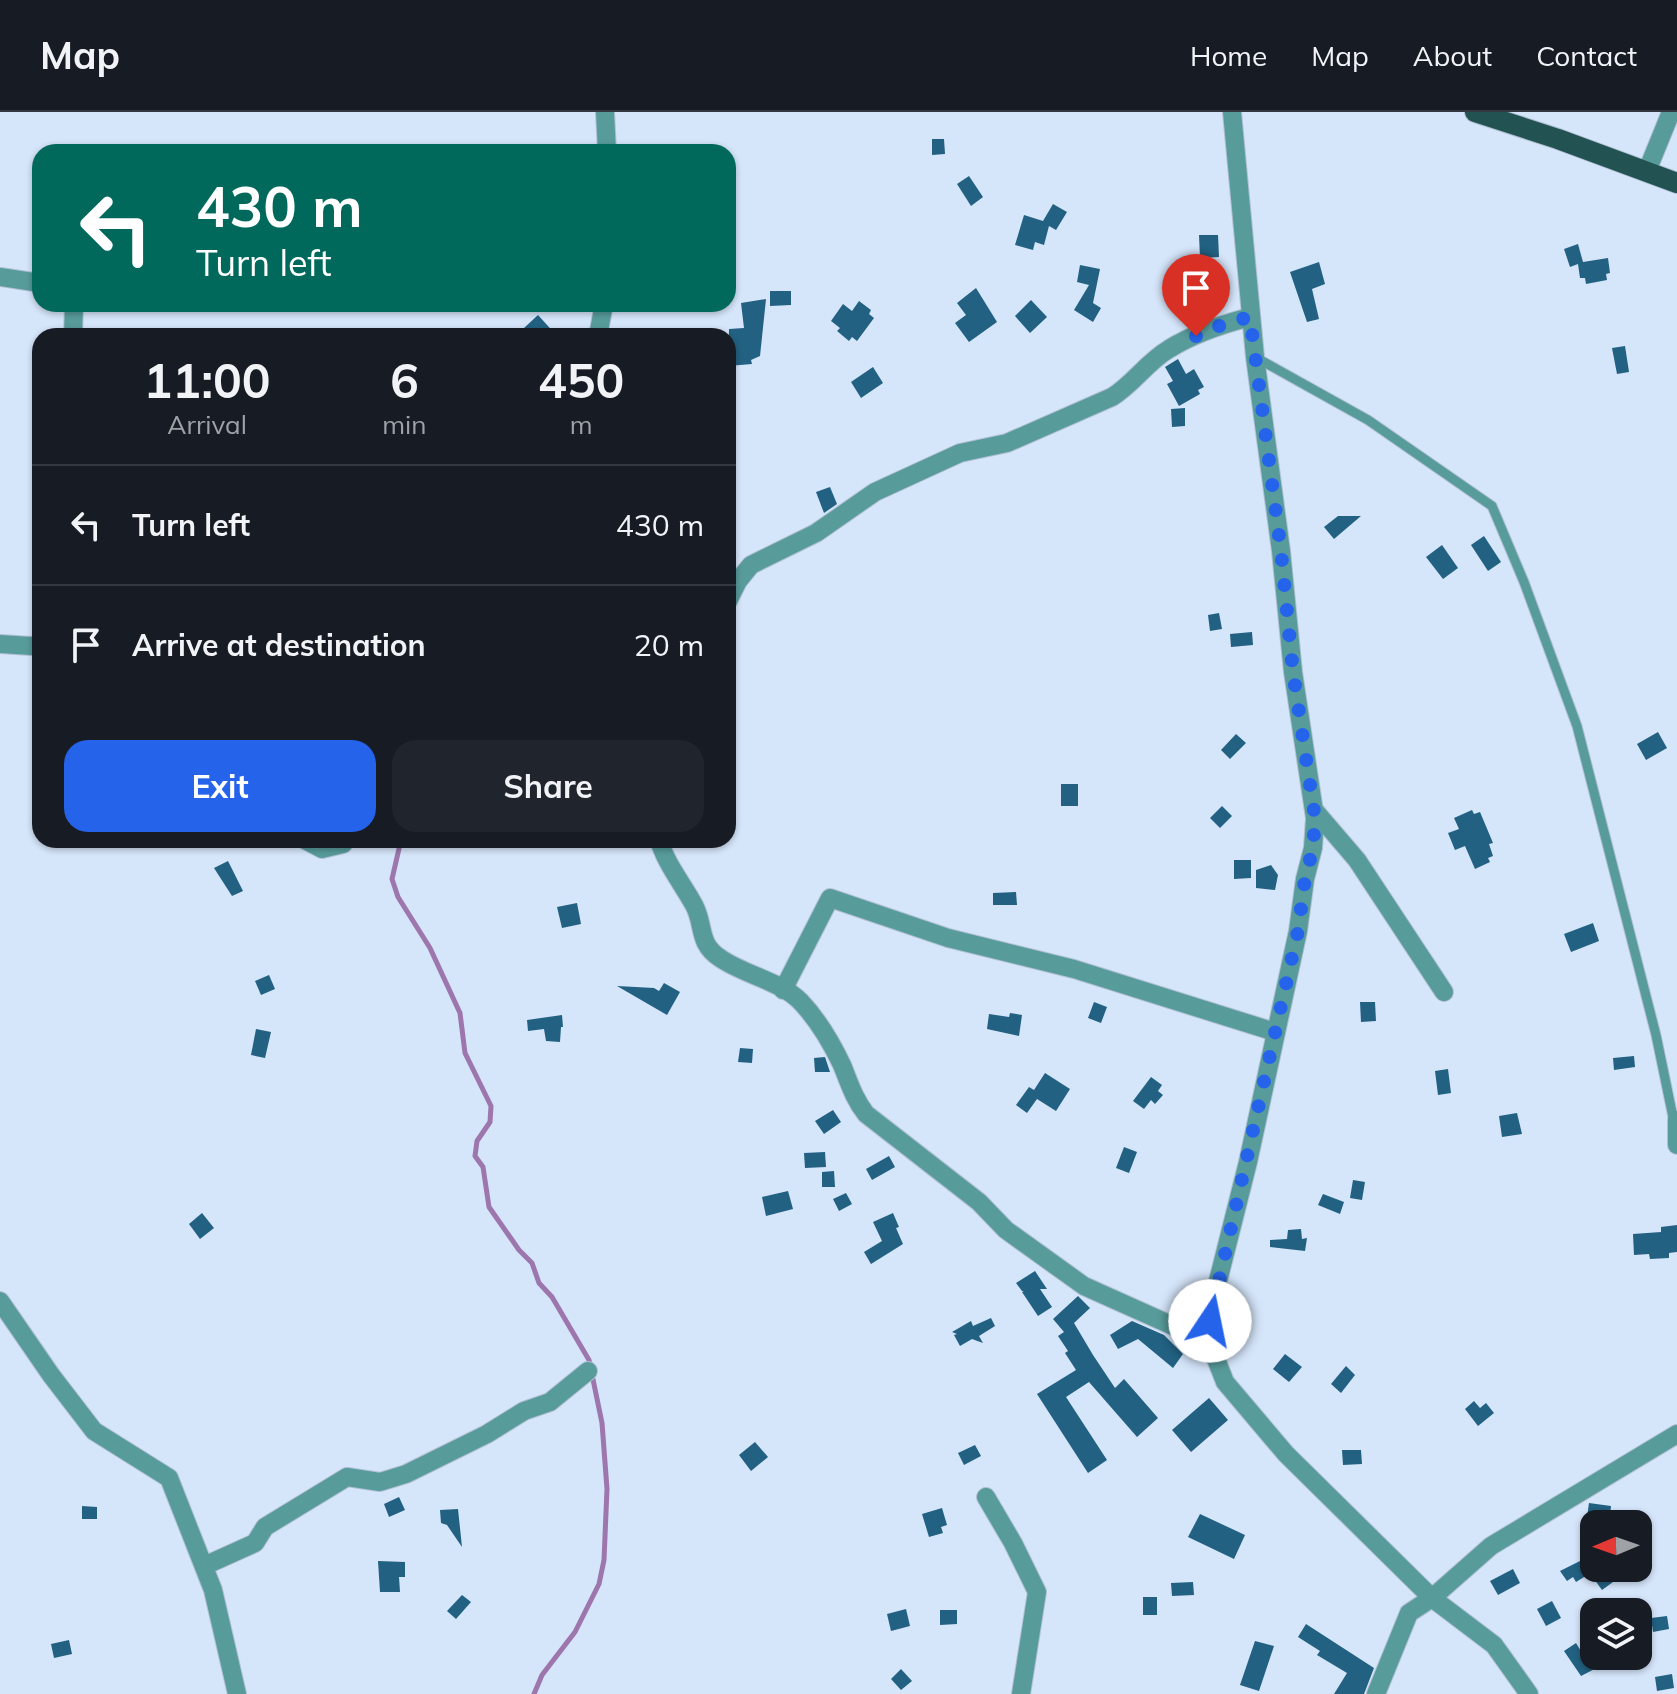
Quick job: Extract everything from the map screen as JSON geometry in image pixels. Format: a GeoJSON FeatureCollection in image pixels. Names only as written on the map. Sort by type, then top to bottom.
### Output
{"type":"FeatureCollection","features":[{"type":"Feature","properties":{"kind":"main road"},"geometry":{"type":"LineString","coordinates":[[1475,112],[1677,183]]}},
{"type":"Feature","properties":{"kind":"street"},"geometry":{"type":"LineString","coordinates":[[605,112],[607,144]]}},
{"type":"Feature","properties":{"kind":"street"},"geometry":{"type":"LineString","coordinates":[[1200,1338],[1210,1321],[1298,931],[1313,848],[1315,811],[1293,672],[1281,551],[1250,317],[1232,112]]}},
{"type":"Feature","properties":{"kind":"street"},"geometry":{"type":"LineString","coordinates":[[1647,171],[1671,112]]}},
{"type":"Feature","properties":{"kind":"street"},"geometry":{"type":"LineString","coordinates":[[0,277],[32,282]]}},
{"type":"Feature","properties":{"kind":"street"},"geometry":{"type":"LineString","coordinates":[[736,585],[751,565],[816,533],[875,492],[960,453],[1007,443],[1112,397],[1123,391],[1169,349],[1224,324],[1250,317]]}},
{"type":"Feature","properties":{"kind":"street"},"geometry":{"type":"LineString","coordinates":[[0,644],[32,645]]}},
{"type":"Feature","properties":{"kind":"street"},"geometry":{"type":"LineString","coordinates":[[1315,811],[1357,860],[1444,992]]}},
{"type":"Feature","properties":{"kind":"street"},"geometry":{"type":"LineString","coordinates":[[663,848],[682,889],[700,916],[701,935],[711,952],[801,1002],[837,1054],[855,1100],[866,1114],[979,1202],[1006,1230],[1084,1286],[1200,1338],[1216,1359],[1233,1392],[1277,1443],[1432,1598],[1494,1645],[1529,1694]]}},
{"type":"Feature","properties":{"kind":"street"},"geometry":{"type":"LineString","coordinates":[[783,990],[830,898],[948,938],[1074,969],[1275,1032]]}},
{"type":"Feature","properties":{"kind":"street"},"geometry":{"type":"LineString","coordinates":[[1676,1123],[1677,1145]]}},
{"type":"Feature","properties":{"kind":"street"},"geometry":{"type":"LineString","coordinates":[[0,1301],[78,1413],[94,1431],[169,1478],[213,1590],[237,1694]]}},
{"type":"Feature","properties":{"kind":"street"},"geometry":{"type":"LineString","coordinates":[[204,1566],[255,1543],[265,1527],[347,1477],[380,1482],[406,1474],[487,1434],[524,1411],[550,1402],[588,1371]]}},
{"type":"Feature","properties":{"kind":"street"},"geometry":{"type":"LineString","coordinates":[[1376,1694],[1409,1613],[1432,1598],[1491,1546],[1677,1434]]}},
{"type":"Feature","properties":{"kind":"street"},"geometry":{"type":"LineString","coordinates":[[986,1497],[1037,1592],[1021,1694]]}},
{"type":"Feature","properties":{"kind":"lane"},"geometry":{"type":"LineString","coordinates":[[1255,357],[1368,420],[1492,506],[1524,582],[1577,726],[1676,1123]]}},
{"type":"Feature","properties":{"kind":"building"},"geometry":{"type":"Polygon","coordinates":[[[932,139],[944,139],[945,154],[932,155],[932,139]]]}},
{"type":"Feature","properties":{"kind":"building"},"geometry":{"type":"Polygon","coordinates":[[[969,176],[983,197],[971,206],[957,184],[969,176]]]}},
{"type":"Feature","properties":{"kind":"building"},"geometry":{"type":"Polygon","coordinates":[[[1053,204],[1067,212],[1056,230],[1049,226],[1044,245],[1035,242],[1033,250],[1015,245],[1024,215],[1043,221],[1053,204]]]}},
{"type":"Feature","properties":{"kind":"building"},"geometry":{"type":"Polygon","coordinates":[[[1199,235],[1218,235],[1219,257],[1200,258],[1199,235]]]}},
{"type":"Feature","properties":{"kind":"building"},"geometry":{"type":"Polygon","coordinates":[[[1578,244],[1583,262],[1608,258],[1610,273],[1606,274],[1607,280],[1586,284],[1585,278],[1580,278],[1578,264],[1570,267],[1564,249],[1578,244]]]}},
{"type":"Feature","properties":{"kind":"building"},"geometry":{"type":"Polygon","coordinates":[[[1319,262],[1325,284],[1312,289],[1319,319],[1307,322],[1290,272],[1319,262]]]}},
{"type":"Feature","properties":{"kind":"building"},"geometry":{"type":"Polygon","coordinates":[[[1080,265],[1100,269],[1093,303],[1101,308],[1093,322],[1074,310],[1089,285],[1077,282],[1080,265]]]}},
{"type":"Feature","properties":{"kind":"building"},"geometry":{"type":"Polygon","coordinates":[[[976,288],[997,322],[969,342],[955,323],[966,315],[957,303],[976,288]]]}},
{"type":"Feature","properties":{"kind":"building"},"geometry":{"type":"Polygon","coordinates":[[[770,291],[791,291],[791,305],[770,306],[770,291]]]}},
{"type":"Feature","properties":{"kind":"building"},"geometry":{"type":"Polygon","coordinates":[[[766,299],[760,356],[751,360],[752,364],[736,365],[736,329],[744,328],[741,303],[766,299]]]}},
{"type":"Feature","properties":{"kind":"building"},"geometry":{"type":"Polygon","coordinates":[[[1031,300],[1047,317],[1030,333],[1015,316],[1031,300]]]}},
{"type":"Feature","properties":{"kind":"building"},"geometry":{"type":"Polygon","coordinates":[[[859,301],[871,310],[869,314],[874,318],[857,341],[852,337],[849,341],[831,321],[843,304],[852,311],[859,301]]]}},
{"type":"Feature","properties":{"kind":"building"},"geometry":{"type":"Polygon","coordinates":[[[538,315],[550,328],[524,328],[538,315]]]}},
{"type":"Feature","properties":{"kind":"building"},"geometry":{"type":"Polygon","coordinates":[[[1625,346],[1629,372],[1617,374],[1612,348],[1625,346]]]}},
{"type":"Feature","properties":{"kind":"building"},"geometry":{"type":"Polygon","coordinates":[[[1178,359],[1186,374],[1194,369],[1204,387],[1198,390],[1200,394],[1179,406],[1167,384],[1173,381],[1165,367],[1178,359]]]}},
{"type":"Feature","properties":{"kind":"building"},"geometry":{"type":"Polygon","coordinates":[[[873,367],[883,383],[861,398],[851,382],[873,367]]]}},
{"type":"Feature","properties":{"kind":"building"},"geometry":{"type":"Polygon","coordinates":[[[1185,408],[1185,426],[1172,427],[1171,409],[1185,408]]]}},
{"type":"Feature","properties":{"kind":"building"},"geometry":{"type":"Polygon","coordinates":[[[830,487],[837,504],[824,513],[816,492],[830,487]]]}},
{"type":"Feature","properties":{"kind":"building"},"geometry":{"type":"Polygon","coordinates":[[[1338,516],[1361,516],[1334,539],[1324,527],[1338,516]]]}},
{"type":"Feature","properties":{"kind":"building"},"geometry":{"type":"Polygon","coordinates":[[[1484,536],[1501,562],[1488,571],[1471,545],[1484,536]]]}},
{"type":"Feature","properties":{"kind":"building"},"geometry":{"type":"Polygon","coordinates":[[[1442,545],[1458,568],[1443,579],[1426,557],[1442,545]]]}},
{"type":"Feature","properties":{"kind":"building"},"geometry":{"type":"Polygon","coordinates":[[[1219,613],[1222,629],[1210,631],[1208,615],[1219,613]]]}},
{"type":"Feature","properties":{"kind":"building"},"geometry":{"type":"Polygon","coordinates":[[[1252,632],[1253,645],[1231,647],[1230,634],[1252,632]]]}},
{"type":"Feature","properties":{"kind":"building"},"geometry":{"type":"Polygon","coordinates":[[[1658,732],[1667,748],[1646,760],[1637,744],[1658,732]]]}},
{"type":"Feature","properties":{"kind":"building"},"geometry":{"type":"Polygon","coordinates":[[[1236,734],[1246,743],[1230,759],[1221,750],[1236,734]]]}},
{"type":"Feature","properties":{"kind":"building"},"geometry":{"type":"Polygon","coordinates":[[[1061,784],[1078,784],[1078,806],[1061,806],[1061,784]]]}},
{"type":"Feature","properties":{"kind":"building"},"geometry":{"type":"Polygon","coordinates":[[[1222,806],[1232,816],[1220,828],[1210,818],[1222,806]]]}},
{"type":"Feature","properties":{"kind":"building"},"geometry":{"type":"Polygon","coordinates":[[[1472,810],[1474,814],[1480,812],[1493,843],[1489,844],[1493,856],[1488,858],[1490,862],[1475,869],[1465,846],[1455,850],[1448,833],[1459,829],[1454,818],[1472,810]]]}},
{"type":"Feature","properties":{"kind":"building"},"geometry":{"type":"Polygon","coordinates":[[[1234,860],[1251,860],[1251,878],[1234,879],[1234,860]]]}},
{"type":"Feature","properties":{"kind":"building"},"geometry":{"type":"Polygon","coordinates":[[[228,861],[243,891],[232,896],[214,868],[228,861]]]}},
{"type":"Feature","properties":{"kind":"building"},"geometry":{"type":"Polygon","coordinates":[[[1271,865],[1278,875],[1275,890],[1256,888],[1256,870],[1271,865]]]}},
{"type":"Feature","properties":{"kind":"building"},"geometry":{"type":"Polygon","coordinates":[[[1016,892],[1017,905],[993,905],[993,893],[1016,892]]]}},
{"type":"Feature","properties":{"kind":"building"},"geometry":{"type":"Polygon","coordinates":[[[577,903],[581,924],[562,928],[557,907],[577,903]]]}},
{"type":"Feature","properties":{"kind":"building"},"geometry":{"type":"Polygon","coordinates":[[[1593,923],[1599,941],[1571,952],[1564,934],[1593,923]]]}},
{"type":"Feature","properties":{"kind":"building"},"geometry":{"type":"Polygon","coordinates":[[[269,975],[275,989],[261,995],[255,981],[269,975]]]}},
{"type":"Feature","properties":{"kind":"building"},"geometry":{"type":"Polygon","coordinates":[[[664,983],[680,992],[667,1015],[617,986],[659,991],[664,983]]]}},
{"type":"Feature","properties":{"kind":"building"},"geometry":{"type":"Polygon","coordinates":[[[1094,1002],[1107,1007],[1101,1023],[1088,1018],[1094,1002]]]}},
{"type":"Feature","properties":{"kind":"building"},"geometry":{"type":"Polygon","coordinates":[[[1360,1002],[1375,1002],[1376,1021],[1361,1022],[1360,1002]]]}},
{"type":"Feature","properties":{"kind":"building"},"geometry":{"type":"Polygon","coordinates":[[[1010,1013],[1022,1015],[1019,1036],[987,1029],[989,1014],[1009,1017],[1010,1013]]]}},
{"type":"Feature","properties":{"kind":"building"},"geometry":{"type":"Polygon","coordinates":[[[562,1015],[560,1042],[546,1041],[544,1029],[528,1031],[527,1020],[562,1015]]]}},
{"type":"Feature","properties":{"kind":"building"},"geometry":{"type":"Polygon","coordinates":[[[256,1029],[271,1032],[265,1058],[251,1055],[256,1029]]]}},
{"type":"Feature","properties":{"kind":"building"},"geometry":{"type":"Polygon","coordinates":[[[740,1048],[753,1049],[752,1063],[738,1062],[740,1048]]]}},
{"type":"Feature","properties":{"kind":"building"},"geometry":{"type":"Polygon","coordinates":[[[1634,1056],[1635,1067],[1614,1070],[1613,1058],[1634,1056]]]}},
{"type":"Feature","properties":{"kind":"building"},"geometry":{"type":"Polygon","coordinates":[[[825,1057],[830,1072],[815,1072],[814,1058],[825,1057]]]}},
{"type":"Feature","properties":{"kind":"building"},"geometry":{"type":"Polygon","coordinates":[[[1448,1069],[1451,1093],[1438,1095],[1435,1071],[1448,1069]]]}},
{"type":"Feature","properties":{"kind":"building"},"geometry":{"type":"Polygon","coordinates":[[[1045,1073],[1070,1089],[1056,1111],[1037,1099],[1027,1113],[1016,1105],[1029,1087],[1034,1090],[1045,1073]]]}},
{"type":"Feature","properties":{"kind":"building"},"geometry":{"type":"Polygon","coordinates":[[[1151,1077],[1162,1085],[1158,1091],[1163,1095],[1155,1104],[1151,1100],[1144,1109],[1133,1101],[1151,1077]]]}},
{"type":"Feature","properties":{"kind":"building"},"geometry":{"type":"Polygon","coordinates":[[[833,1110],[841,1122],[824,1134],[815,1121],[833,1110]]]}},
{"type":"Feature","properties":{"kind":"building"},"geometry":{"type":"Polygon","coordinates":[[[1517,1113],[1522,1134],[1502,1137],[1499,1116],[1517,1113]]]}},
{"type":"Feature","properties":{"kind":"building"},"geometry":{"type":"Polygon","coordinates":[[[1124,1147],[1137,1152],[1129,1173],[1116,1168],[1124,1147]]]}},
{"type":"Feature","properties":{"kind":"building"},"geometry":{"type":"Polygon","coordinates":[[[825,1152],[826,1167],[805,1168],[804,1153],[825,1152]]]}},
{"type":"Feature","properties":{"kind":"building"},"geometry":{"type":"Polygon","coordinates":[[[889,1156],[895,1167],[872,1180],[866,1169],[889,1156]]]}},
{"type":"Feature","properties":{"kind":"building"},"geometry":{"type":"Polygon","coordinates":[[[834,1171],[835,1187],[822,1187],[822,1172],[834,1171]]]}},
{"type":"Feature","properties":{"kind":"building"},"geometry":{"type":"Polygon","coordinates":[[[1353,1180],[1365,1182],[1362,1200],[1350,1198],[1353,1180]]]}},
{"type":"Feature","properties":{"kind":"building"},"geometry":{"type":"Polygon","coordinates":[[[788,1191],[793,1209],[766,1216],[762,1197],[788,1191]]]}},
{"type":"Feature","properties":{"kind":"building"},"geometry":{"type":"Polygon","coordinates":[[[846,1193],[852,1204],[839,1211],[833,1199],[846,1193]]]}},
{"type":"Feature","properties":{"kind":"building"},"geometry":{"type":"Polygon","coordinates":[[[1323,1194],[1344,1202],[1340,1214],[1318,1205],[1323,1194]]]}},
{"type":"Feature","properties":{"kind":"building"},"geometry":{"type":"Polygon","coordinates":[[[202,1213],[214,1228],[200,1239],[189,1224],[202,1213]]]}},
{"type":"Feature","properties":{"kind":"building"},"geometry":{"type":"Polygon","coordinates":[[[893,1213],[903,1244],[871,1264],[864,1252],[882,1241],[873,1222],[893,1213]]]}},
{"type":"Feature","properties":{"kind":"building"},"geometry":{"type":"Polygon","coordinates":[[[1677,1225],[1677,1252],[1669,1253],[1669,1258],[1650,1259],[1649,1254],[1634,1255],[1633,1234],[1661,1232],[1661,1227],[1677,1225]]]}},
{"type":"Feature","properties":{"kind":"building"},"geometry":{"type":"Polygon","coordinates":[[[1301,1229],[1302,1239],[1307,1238],[1305,1251],[1270,1247],[1270,1240],[1287,1239],[1288,1230],[1301,1229]]]}},
{"type":"Feature","properties":{"kind":"building"},"geometry":{"type":"Polygon","coordinates":[[[1035,1271],[1047,1289],[1040,1289],[1052,1307],[1038,1316],[1016,1283],[1035,1271]]]}},
{"type":"Feature","properties":{"kind":"building"},"geometry":{"type":"Polygon","coordinates":[[[1078,1296],[1090,1308],[1074,1323],[1093,1355],[1115,1388],[1124,1379],[1158,1418],[1137,1437],[1089,1382],[1066,1397],[1107,1460],[1088,1473],[1037,1394],[1076,1370],[1058,1336],[1064,1332],[1053,1319],[1078,1296]]]}},
{"type":"Feature","properties":{"kind":"building"},"geometry":{"type":"Polygon","coordinates":[[[991,1318],[995,1326],[979,1336],[983,1343],[972,1339],[960,1346],[954,1335],[957,1334],[952,1332],[971,1321],[973,1326],[991,1318]]]}},
{"type":"Feature","properties":{"kind":"building"},"geometry":{"type":"Polygon","coordinates":[[[1132,1321],[1164,1335],[1183,1354],[1173,1368],[1138,1339],[1118,1349],[1110,1335],[1132,1321]]]}},
{"type":"Feature","properties":{"kind":"building"},"geometry":{"type":"Polygon","coordinates":[[[1285,1354],[1302,1367],[1289,1382],[1273,1369],[1285,1354]]]}},
{"type":"Feature","properties":{"kind":"building"},"geometry":{"type":"Polygon","coordinates":[[[1346,1366],[1355,1375],[1341,1393],[1331,1384],[1346,1366]]]}},
{"type":"Feature","properties":{"kind":"building"},"geometry":{"type":"Polygon","coordinates":[[[1209,1398],[1228,1420],[1191,1452],[1172,1430],[1209,1398]]]}},
{"type":"Feature","properties":{"kind":"building"},"geometry":{"type":"Polygon","coordinates":[[[1474,1401],[1480,1408],[1486,1403],[1494,1413],[1478,1426],[1465,1409],[1474,1401]]]}},
{"type":"Feature","properties":{"kind":"building"},"geometry":{"type":"Polygon","coordinates":[[[755,1442],[768,1457],[751,1471],[739,1455],[755,1442]]]}},
{"type":"Feature","properties":{"kind":"building"},"geometry":{"type":"Polygon","coordinates":[[[975,1445],[981,1456],[964,1465],[958,1453],[975,1445]]]}},
{"type":"Feature","properties":{"kind":"building"},"geometry":{"type":"Polygon","coordinates":[[[1342,1450],[1361,1450],[1362,1464],[1343,1465],[1342,1450]]]}},
{"type":"Feature","properties":{"kind":"building"},"geometry":{"type":"Polygon","coordinates":[[[399,1497],[405,1510],[389,1517],[384,1504],[399,1497]]]}},
{"type":"Feature","properties":{"kind":"building"},"geometry":{"type":"Polygon","coordinates":[[[1589,1503],[1611,1506],[1611,1510],[1588,1510],[1589,1503]]]}},
{"type":"Feature","properties":{"kind":"building"},"geometry":{"type":"Polygon","coordinates":[[[82,1506],[97,1507],[97,1519],[82,1519],[82,1506]]]}},
{"type":"Feature","properties":{"kind":"building"},"geometry":{"type":"Polygon","coordinates":[[[942,1508],[947,1525],[941,1527],[943,1533],[929,1537],[922,1514],[942,1508]]]}},
{"type":"Feature","properties":{"kind":"building"},"geometry":{"type":"Polygon","coordinates":[[[458,1509],[462,1547],[447,1525],[441,1523],[440,1510],[458,1509]]]}},
{"type":"Feature","properties":{"kind":"building"},"geometry":{"type":"Polygon","coordinates":[[[1200,1514],[1245,1535],[1234,1559],[1188,1537],[1200,1514]]]}},
{"type":"Feature","properties":{"kind":"building"},"geometry":{"type":"Polygon","coordinates":[[[378,1561],[405,1562],[405,1577],[399,1577],[400,1592],[380,1592],[378,1561]]]}},
{"type":"Feature","properties":{"kind":"building"},"geometry":{"type":"Polygon","coordinates":[[[1580,1561],[1580,1580],[1576,1582],[1573,1577],[1567,1581],[1560,1571],[1580,1561]]]}},
{"type":"Feature","properties":{"kind":"building"},"geometry":{"type":"Polygon","coordinates":[[[1513,1569],[1520,1583],[1498,1595],[1490,1581],[1513,1569]]]}},
{"type":"Feature","properties":{"kind":"building"},"geometry":{"type":"Polygon","coordinates":[[[1193,1582],[1194,1595],[1172,1596],[1171,1583],[1193,1582]]]}},
{"type":"Feature","properties":{"kind":"building"},"geometry":{"type":"Polygon","coordinates":[[[1596,1582],[1613,1582],[1602,1590],[1596,1582]]]}},
{"type":"Feature","properties":{"kind":"building"},"geometry":{"type":"Polygon","coordinates":[[[462,1595],[471,1602],[456,1619],[447,1611],[462,1595]]]}},
{"type":"Feature","properties":{"kind":"building"},"geometry":{"type":"Polygon","coordinates":[[[1143,1597],[1157,1597],[1157,1615],[1143,1615],[1143,1597]]]}},
{"type":"Feature","properties":{"kind":"building"},"geometry":{"type":"Polygon","coordinates":[[[1552,1601],[1561,1618],[1546,1626],[1537,1609],[1552,1601]]]}},
{"type":"Feature","properties":{"kind":"building"},"geometry":{"type":"Polygon","coordinates":[[[906,1609],[910,1626],[891,1631],[887,1614],[906,1609]]]}},
{"type":"Feature","properties":{"kind":"building"},"geometry":{"type":"Polygon","coordinates":[[[940,1610],[957,1610],[957,1624],[940,1625],[940,1610]]]}},
{"type":"Feature","properties":{"kind":"building"},"geometry":{"type":"Polygon","coordinates":[[[1667,1616],[1669,1629],[1653,1632],[1652,1618],[1667,1616]]]}},
{"type":"Feature","properties":{"kind":"building"},"geometry":{"type":"Polygon","coordinates":[[[1306,1624],[1374,1668],[1364,1694],[1334,1694],[1347,1673],[1317,1655],[1320,1651],[1298,1637],[1306,1624]]]}},
{"type":"Feature","properties":{"kind":"building"},"geometry":{"type":"Polygon","coordinates":[[[69,1640],[72,1654],[54,1658],[51,1644],[69,1640]]]}},
{"type":"Feature","properties":{"kind":"building"},"geometry":{"type":"Polygon","coordinates":[[[1255,1641],[1274,1646],[1259,1691],[1240,1685],[1255,1641]]]}},
{"type":"Feature","properties":{"kind":"building"},"geometry":{"type":"Polygon","coordinates":[[[1576,1643],[1580,1650],[1580,1670],[1593,1670],[1581,1676],[1564,1651],[1576,1643]]]}},
{"type":"Feature","properties":{"kind":"building"},"geometry":{"type":"Polygon","coordinates":[[[901,1669],[912,1681],[901,1690],[891,1679],[901,1669]]]}},
{"type":"Feature","properties":{"kind":"building"},"geometry":{"type":"Polygon","coordinates":[[[1672,1674],[1674,1688],[1657,1691],[1655,1677],[1672,1674]]]}},
{"type":"Feature","properties":{"kind":"waterway"},"geometry":{"type":"LineString","coordinates":[[399,848],[392,879],[398,897],[430,948],[460,1013],[465,1053],[491,1106],[490,1122],[477,1141],[475,1156],[483,1167],[489,1207],[532,1263],[539,1283],[552,1297],[589,1360],[602,1423],[607,1489],[604,1560],[599,1584],[575,1632],[542,1675],[534,1694]]}},
{"type":"Feature","properties":{"kind":"route"},"geometry":{"type":"LineString","coordinates":[[1196,336],[1250,317],[1281,551],[1293,672],[1315,818],[1313,848],[1298,931],[1210,1321]]}}]}
